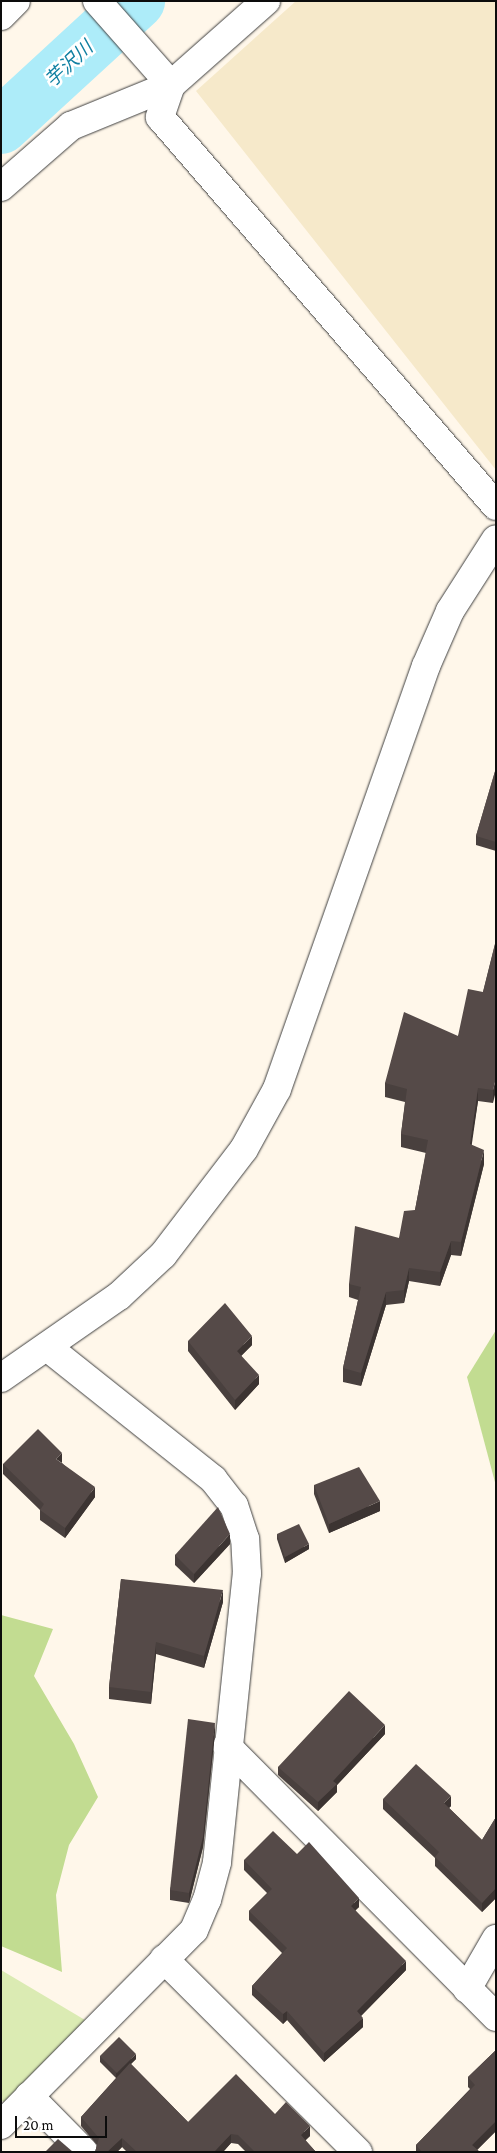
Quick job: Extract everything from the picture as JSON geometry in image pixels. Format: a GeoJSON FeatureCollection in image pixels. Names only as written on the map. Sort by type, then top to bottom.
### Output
{"type":"FeatureCollection","features":[{"type":"Feature","properties":{"kind":"street"},"geometry":{"type":"LineString","coordinates":[[1,16],[16,1]]}},
{"type":"Feature","properties":{"kind":"street"},"geometry":{"type":"LineString","coordinates":[[96,1],[171,85]]}},
{"type":"Feature","properties":{"kind":"street"},"geometry":{"type":"LineString","coordinates":[[1,187],[71,126],[171,85],[266,1]]}},
{"type":"Feature","properties":{"kind":"street"},"geometry":{"type":"LineString","coordinates":[[171,85],[160,117],[496,506]]}},
{"type":"Feature","properties":{"kind":"street"},"geometry":{"type":"LineString","coordinates":[[1,1378],[118,1296],[163,1255],[203,1208],[263,1115],[302,1024],[426,666],[450,611],[496,539]]}},
{"type":"Feature","properties":{"kind":"street"},"geometry":{"type":"LineString","coordinates":[[1,2125],[194,1930],[207,1900],[217,1862],[227,1746],[247,1574],[245,1539],[234,1506],[213,1479],[47,1347]]}},
{"type":"Feature","properties":{"kind":"street"},"geometry":{"type":"LineString","coordinates":[[227,1746],[496,2017]]}},
{"type":"Feature","properties":{"kind":"street"},"geometry":{"type":"LineString","coordinates":[[467,1988],[496,1939]]}},
{"type":"Feature","properties":{"kind":"street"},"geometry":{"type":"LineString","coordinates":[[164,1960],[358,2152]]}},
{"type":"Feature","properties":{"kind":"street"},"geometry":{"type":"LineString","coordinates":[[29,2096],[84,2152]]}},
{"type":"Feature","properties":{"kind":"shaded area"},"geometry":{"type":"Polygon","coordinates":[[[296,1],[496,1],[496,470],[196,91],[296,1]]]}},
{"type":"Feature","properties":{"kind":"green space"},"geometry":{"type":"Polygon","coordinates":[[[496,1330],[496,1486],[467,1377],[496,1330]]]}},
{"type":"Feature","properties":{"kind":"green space"},"geometry":{"type":"Polygon","coordinates":[[[1,1615],[53,1629],[34,1676],[74,1744],[98,1797],[69,1845],[56,1895],[62,1972],[1,1946],[1,1615]]]}},
{"type":"Feature","properties":{"kind":"green space"},"geometry":{"type":"Polygon","coordinates":[[[1,1970],[85,2020],[4,2102],[1,2100],[1,1970]]]}},
{"type":"Feature","properties":{"kind":"building"},"geometry":{"type":"Polygon","coordinates":[[[496,768],[496,842],[476,836],[496,768]]]}},
{"type":"Feature","properties":{"kind":"building"},"geometry":{"type":"Polygon","coordinates":[[[496,940],[496,1078],[493,1090],[478,1088],[470,1144],[484,1150],[461,1242],[451,1241],[440,1272],[409,1268],[404,1290],[386,1292],[361,1373],[343,1368],[361,1287],[349,1284],[355,1226],[399,1238],[404,1211],[415,1210],[428,1140],[401,1134],[407,1089],[385,1083],[404,1012],[458,1036],[468,989],[483,992],[496,940]]]}},
{"type":"Feature","properties":{"kind":"building"},"geometry":{"type":"Polygon","coordinates":[[[225,1303],[252,1336],[237,1351],[259,1375],[235,1400],[188,1341],[225,1303]]]}},
{"type":"Feature","properties":{"kind":"building"},"geometry":{"type":"Polygon","coordinates":[[[38,1429],[62,1453],[56,1459],[95,1487],[65,1528],[40,1510],[44,1504],[3,1464],[38,1429]]]}},
{"type":"Feature","properties":{"kind":"building"},"geometry":{"type":"Polygon","coordinates":[[[359,1467],[380,1501],[329,1524],[314,1485],[359,1467]]]}},
{"type":"Feature","properties":{"kind":"building"},"geometry":{"type":"Polygon","coordinates":[[[218,1507],[230,1534],[194,1574],[175,1555],[218,1507]]]}},
{"type":"Feature","properties":{"kind":"building"},"geometry":{"type":"Polygon","coordinates":[[[299,1524],[309,1544],[285,1557],[277,1534],[299,1524]]]}},
{"type":"Feature","properties":{"kind":"building"},"geometry":{"type":"Polygon","coordinates":[[[121,1579],[223,1590],[204,1656],[156,1642],[151,1692],[109,1687],[121,1579]]]}},
{"type":"Feature","properties":{"kind":"building"},"geometry":{"type":"Polygon","coordinates":[[[349,1691],[385,1725],[333,1781],[337,1784],[318,1802],[278,1767],[349,1691]]]}},
{"type":"Feature","properties":{"kind":"building"},"geometry":{"type":"Polygon","coordinates":[[[188,1719],[215,1723],[203,1837],[189,1893],[170,1890],[188,1719]]]}},
{"type":"Feature","properties":{"kind":"building"},"geometry":{"type":"Polygon","coordinates":[[[416,1764],[451,1796],[444,1803],[482,1840],[496,1817],[496,1888],[482,1903],[435,1857],[439,1852],[383,1799],[416,1764]]]}},
{"type":"Feature","properties":{"kind":"building"},"geometry":{"type":"Polygon","coordinates":[[[273,1831],[297,1854],[309,1842],[359,1898],[351,1906],[406,1961],[357,2011],[363,2018],[324,2053],[287,2011],[283,2014],[252,1986],[287,1948],[249,1911],[272,1889],[244,1860],[273,1831]]]}},
{"type":"Feature","properties":{"kind":"building"},"geometry":{"type":"Polygon","coordinates":[[[119,2037],[136,2054],[117,2073],[100,2056],[119,2037]]]}},
{"type":"Feature","properties":{"kind":"building"},"geometry":{"type":"Polygon","coordinates":[[[496,2050],[496,2121],[472,2145],[480,2152],[422,2152],[416,2145],[475,2085],[468,2077],[496,2050]]]}},
{"type":"Feature","properties":{"kind":"building"},"geometry":{"type":"Polygon","coordinates":[[[130,2063],[188,2122],[236,2074],[275,2114],[286,2102],[310,2126],[301,2135],[316,2152],[255,2152],[238,2135],[231,2134],[214,2152],[137,2152],[122,2138],[107,2152],[95,2152],[99,2138],[81,2117],[130,2063]]]}},
{"type":"Feature","properties":{"kind":"building"},"geometry":{"type":"Polygon","coordinates":[[[58,2139],[73,2152],[45,2152],[58,2139]]]}},
{"type":"Feature","properties":{"kind":"waterway","name":"芋沢川"},"geometry":{"type":"LineString","coordinates":[[1,126],[137,1]]}}]}
